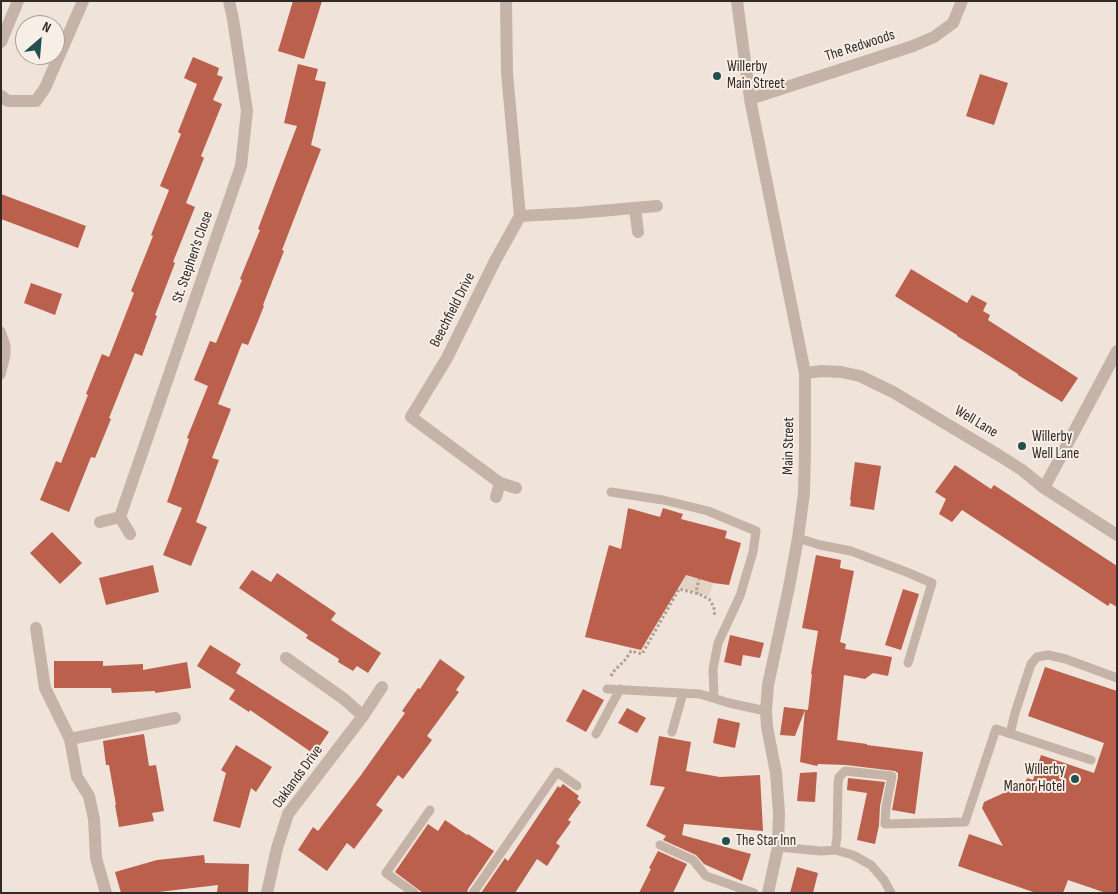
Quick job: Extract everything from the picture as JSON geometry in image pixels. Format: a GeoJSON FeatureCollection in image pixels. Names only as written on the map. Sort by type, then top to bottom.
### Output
{"type":"FeatureCollection","features":[{"type":"Feature","properties":{"kind":"street"},"geometry":{"type":"LineString","coordinates":[[1,42],[18,1]]}},
{"type":"Feature","properties":{"kind":"street"},"geometry":{"type":"LineString","coordinates":[[1,96],[8,101],[36,101],[46,88],[83,1]]}},
{"type":"Feature","properties":{"kind":"street","name":"St. Stephen's Close"},"geometry":{"type":"LineString","coordinates":[[120,517],[241,166],[247,111],[229,1]]}},
{"type":"Feature","properties":{"kind":"street"},"geometry":{"type":"LineString","coordinates":[[506,1],[507,73],[520,216],[657,206]]}},
{"type":"Feature","properties":{"kind":"street","name":"Main Street"},"geometry":{"type":"LineString","coordinates":[[737,1],[750,99],[805,373],[804,493],[789,587],[768,685],[766,711],[767,727],[776,773],[779,813],[778,847],[768,893]]}},
{"type":"Feature","properties":{"kind":"street","name":"The Redwoods"},"geometry":{"type":"LineString","coordinates":[[750,99],[913,46],[934,37],[953,23],[962,1]]}},
{"type":"Feature","properties":{"kind":"street"},"geometry":{"type":"LineString","coordinates":[[635,208],[638,232]]}},
{"type":"Feature","properties":{"kind":"street","name":"Beechfield Drive"},"geometry":{"type":"LineString","coordinates":[[516,488],[500,483],[406,417],[447,358],[495,261],[520,216]]}},
{"type":"Feature","properties":{"kind":"street"},"geometry":{"type":"LineString","coordinates":[[1044,488],[1117,351]]}},
{"type":"Feature","properties":{"kind":"street","name":"Well Lane"},"geometry":{"type":"LineString","coordinates":[[805,373],[822,371],[841,372],[860,376],[893,392],[1022,470],[1044,488],[1117,535]]}},
{"type":"Feature","properties":{"kind":"street"},"geometry":{"type":"LineString","coordinates":[[496,497],[500,483]]}},
{"type":"Feature","properties":{"kind":"street"},"geometry":{"type":"LineString","coordinates":[[100,522],[120,517],[130,534]]}},
{"type":"Feature","properties":{"kind":"street"},"geometry":{"type":"LineString","coordinates":[[36,628],[45,688],[70,739],[77,777],[89,796],[94,818],[96,858],[106,893]]}},
{"type":"Feature","properties":{"kind":"street"},"geometry":{"type":"LineString","coordinates":[[286,658],[344,699],[363,716]]}},
{"type":"Feature","properties":{"kind":"street","name":"Oaklands Drive"},"geometry":{"type":"LineString","coordinates":[[267,893],[277,848],[288,814],[363,716],[382,687]]}},
{"type":"Feature","properties":{"kind":"street"},"geometry":{"type":"LineString","coordinates":[[70,739],[175,718]]}},
{"type":"Feature","properties":{"kind":"lane"},"geometry":{"type":"LineString","coordinates":[[1,331],[6,345],[6,355],[1,376]]}},
{"type":"Feature","properties":{"kind":"lane"},"geometry":{"type":"LineString","coordinates":[[611,492],[663,500],[708,511],[756,531],[753,552],[740,596],[718,642],[713,669],[714,698]]}},
{"type":"Feature","properties":{"kind":"lane"},"geometry":{"type":"LineString","coordinates":[[798,538],[820,545],[851,551],[932,583],[908,663]]}},
{"type":"Feature","properties":{"kind":"lane"},"geometry":{"type":"LineString","coordinates":[[1010,734],[1031,664],[1037,656],[1048,655],[1066,659],[1117,678]]}},
{"type":"Feature","properties":{"kind":"lane"},"geometry":{"type":"LineString","coordinates":[[607,689],[700,694],[766,711]]}},
{"type":"Feature","properties":{"kind":"lane"},"geometry":{"type":"LineString","coordinates":[[596,734],[620,690]]}},
{"type":"Feature","properties":{"kind":"lane"},"geometry":{"type":"LineString","coordinates":[[672,732],[683,693]]}},
{"type":"Feature","properties":{"kind":"lane"},"geometry":{"type":"LineString","coordinates":[[835,850],[839,776],[845,771],[892,776],[886,806],[885,824],[964,822],[996,729],[1091,760]]}},
{"type":"Feature","properties":{"kind":"lane"},"geometry":{"type":"LineString","coordinates":[[473,893],[557,772],[577,786]]}},
{"type":"Feature","properties":{"kind":"lane"},"geometry":{"type":"LineString","coordinates":[[414,893],[386,873],[430,810]]}},
{"type":"Feature","properties":{"kind":"lane"},"geometry":{"type":"LineString","coordinates":[[660,845],[693,860],[706,876],[754,893]]}},
{"type":"Feature","properties":{"kind":"lane"},"geometry":{"type":"LineString","coordinates":[[778,847],[822,852],[835,850],[853,855],[871,865],[884,880],[891,893]]}},
{"type":"Feature","properties":{"kind":"path"},"geometry":{"type":"LineString","coordinates":[[698,594],[696,592],[699,579]]}},
{"type":"Feature","properties":{"kind":"path"},"geometry":{"type":"LineString","coordinates":[[607,689],[613,672],[631,652],[642,654],[679,590],[698,594],[709,599],[717,616],[728,624]]}},
{"type":"Feature","properties":{"kind":"shaded area"},"geometry":{"type":"Polygon","coordinates":[[[662,569],[713,583],[709,596],[679,588],[672,599],[662,593],[662,569]]]}},
{"type":"Feature","properties":{"kind":"building"},"geometry":{"type":"Polygon","coordinates":[[[293,1],[322,1],[304,59],[278,51],[293,1]]]}},
{"type":"Feature","properties":{"kind":"building"},"geometry":{"type":"Polygon","coordinates":[[[193,57],[219,68],[217,75],[223,77],[213,100],[222,104],[201,156],[204,158],[186,203],[195,207],[173,262],[175,263],[142,356],[135,353],[95,458],[91,457],[69,512],[40,500],[56,461],[61,463],[102,354],[109,357],[134,293],[131,291],[169,190],[160,186],[181,134],[178,132],[197,84],[184,78],[193,57]]]}},
{"type":"Feature","properties":{"kind":"building"},"geometry":{"type":"Polygon","coordinates":[[[298,64],[318,69],[315,80],[326,82],[311,145],[321,149],[282,250],[284,251],[256,326],[248,345],[242,343],[218,404],[231,409],[212,458],[219,460],[196,522],[207,527],[191,566],[163,555],[182,508],[167,502],[189,439],[187,438],[208,386],[194,380],[210,341],[216,343],[242,280],[240,279],[260,230],[258,229],[297,126],[284,123],[298,64]]]}},
{"type":"Feature","properties":{"kind":"building"},"geometry":{"type":"Polygon","coordinates":[[[980,74],[1008,83],[994,125],[966,116],[980,74]]]}},
{"type":"Feature","properties":{"kind":"building"},"geometry":{"type":"Polygon","coordinates":[[[1,194],[86,226],[78,248],[1,219],[1,194]]]}},
{"type":"Feature","properties":{"kind":"building"},"geometry":{"type":"Polygon","coordinates":[[[911,269],[967,303],[972,295],[987,303],[983,311],[990,315],[988,320],[1078,378],[1062,402],[895,296],[911,269]]]}},
{"type":"Feature","properties":{"kind":"building"},"geometry":{"type":"Polygon","coordinates":[[[31,283],[62,294],[55,315],[24,303],[31,283]]]}},
{"type":"Feature","properties":{"kind":"building"},"geometry":{"type":"Polygon","coordinates":[[[855,462],[881,466],[874,510],[850,506],[855,462]]]}},
{"type":"Feature","properties":{"kind":"building"},"geometry":{"type":"Polygon","coordinates":[[[955,465],[991,489],[994,485],[1117,566],[1117,607],[1110,603],[1108,606],[962,510],[952,522],[939,514],[946,499],[935,492],[955,465]]]}},
{"type":"Feature","properties":{"kind":"building"},"geometry":{"type":"Polygon","coordinates":[[[628,508],[660,517],[663,508],[683,514],[681,519],[727,531],[725,538],[741,543],[729,585],[713,583],[686,575],[641,650],[585,637],[609,545],[621,549],[628,508]]]}},
{"type":"Feature","properties":{"kind":"building"},"geometry":{"type":"Polygon","coordinates":[[[52,532],[82,563],[60,584],[30,553],[52,532]]]}},
{"type":"Feature","properties":{"kind":"building"},"geometry":{"type":"Polygon","coordinates":[[[816,555],[841,560],[840,568],[854,571],[840,642],[846,644],[845,649],[892,657],[888,676],[873,673],[865,679],[844,675],[837,740],[923,752],[915,814],[892,810],[898,777],[898,773],[895,771],[846,765],[818,764],[817,766],[800,762],[805,710],[795,736],[780,735],[784,707],[808,710],[811,674],[818,631],[802,628],[816,555]]]}},
{"type":"Feature","properties":{"kind":"building"},"geometry":{"type":"Polygon","coordinates":[[[153,565],[159,592],[106,605],[99,578],[153,565]]]}},
{"type":"Feature","properties":{"kind":"building"},"geometry":{"type":"Polygon","coordinates":[[[252,570],[271,582],[277,573],[336,613],[331,620],[381,653],[368,673],[357,666],[353,671],[338,662],[339,659],[306,638],[308,635],[239,588],[252,570]]]}},
{"type":"Feature","properties":{"kind":"building"},"geometry":{"type":"Polygon","coordinates":[[[903,589],[919,594],[901,650],[885,645],[903,589]]]}},
{"type":"Feature","properties":{"kind":"building"},"geometry":{"type":"Polygon","coordinates":[[[730,635],[764,643],[760,658],[743,655],[741,666],[724,662],[730,635]]]}},
{"type":"Feature","properties":{"kind":"building"},"geometry":{"type":"Polygon","coordinates":[[[210,645],[241,664],[236,673],[329,732],[314,754],[250,710],[249,712],[229,699],[235,690],[197,666],[210,645]]]}},
{"type":"Feature","properties":{"kind":"building"},"geometry":{"type":"Polygon","coordinates":[[[440,659],[465,677],[456,690],[459,692],[427,736],[432,740],[403,779],[398,775],[376,805],[383,810],[354,849],[347,843],[327,871],[298,850],[313,827],[318,831],[361,775],[405,713],[402,711],[418,688],[420,689],[440,659]]]}},
{"type":"Feature","properties":{"kind":"building"},"geometry":{"type":"Polygon","coordinates":[[[54,661],[103,661],[103,666],[143,664],[143,670],[187,662],[191,688],[155,693],[155,691],[112,693],[111,688],[54,688],[54,661]]]}},
{"type":"Feature","properties":{"kind":"building","name":"Willerby Manor Hotel"},"geometry":{"type":"Polygon","coordinates":[[[1045,667],[1117,691],[1117,893],[1106,893],[1068,880],[1063,893],[1036,893],[958,866],[969,834],[1003,846],[982,808],[984,802],[1008,791],[1011,783],[1023,788],[1027,778],[1033,780],[1041,755],[1094,773],[1104,743],[1028,716],[1045,667]]]}},
{"type":"Feature","properties":{"kind":"building"},"geometry":{"type":"Polygon","coordinates":[[[583,689],[604,700],[586,732],[566,721],[583,689]]]}},
{"type":"Feature","properties":{"kind":"building"},"geometry":{"type":"Polygon","coordinates":[[[627,708],[646,718],[637,733],[618,723],[627,708]]]}},
{"type":"Feature","properties":{"kind":"building"},"geometry":{"type":"Polygon","coordinates":[[[718,718],[740,723],[735,748],[713,743],[718,718]]]}},
{"type":"Feature","properties":{"kind":"building"},"geometry":{"type":"Polygon","coordinates":[[[144,734],[149,766],[156,765],[164,811],[152,813],[154,821],[119,827],[109,765],[106,765],[103,741],[144,734]]]}},
{"type":"Feature","properties":{"kind":"building"},"geometry":{"type":"Polygon","coordinates":[[[659,736],[691,742],[686,771],[720,777],[760,775],[763,831],[684,824],[682,835],[751,854],[742,881],[704,864],[696,855],[663,840],[666,836],[646,826],[665,787],[650,785],[659,736]]]}},
{"type":"Feature","properties":{"kind":"building"},"geometry":{"type":"Polygon","coordinates":[[[236,745],[272,767],[256,792],[251,788],[240,828],[213,821],[226,773],[221,770],[236,745]]]}},
{"type":"Feature","properties":{"kind":"building"},"geometry":{"type":"Polygon","coordinates":[[[817,772],[815,802],[797,801],[800,773],[817,772]]]}},
{"type":"Feature","properties":{"kind":"building"},"geometry":{"type":"Polygon","coordinates":[[[848,778],[885,782],[875,844],[857,840],[867,793],[847,790],[848,778]]]}},
{"type":"Feature","properties":{"kind":"building"},"geometry":{"type":"Polygon","coordinates":[[[563,784],[579,796],[577,799],[581,802],[568,820],[571,822],[556,843],[560,846],[547,866],[537,859],[515,893],[481,893],[505,858],[508,861],[558,786],[560,788],[563,784]]]}},
{"type":"Feature","properties":{"kind":"building"},"geometry":{"type":"Polygon","coordinates":[[[445,820],[494,851],[467,893],[423,893],[395,872],[428,824],[438,831],[445,820]]]}},
{"type":"Feature","properties":{"kind":"building"},"geometry":{"type":"Polygon","coordinates":[[[658,851],[687,864],[673,893],[639,893],[651,869],[649,868],[658,851]]]}},
{"type":"Feature","properties":{"kind":"building"},"geometry":{"type":"Polygon","coordinates":[[[204,855],[205,863],[249,864],[248,893],[217,892],[218,885],[150,893],[121,893],[115,872],[157,860],[204,855]]]}},
{"type":"Feature","properties":{"kind":"building"},"geometry":{"type":"Polygon","coordinates":[[[797,867],[818,873],[813,893],[790,893],[797,867]]]}},
{"type":"Feature","properties":{"kind":"place","name":"Willerby Main Street"},"geometry":{"type":"Point","coordinates":[717,76]}},
{"type":"Feature","properties":{"kind":"place","name":"Willerby Well Lane"},"geometry":{"type":"Point","coordinates":[1022,446]}},
{"type":"Feature","properties":{"kind":"place","name":"Willerby Manor Hotel"},"geometry":{"type":"Point","coordinates":[1075,779]}},
{"type":"Feature","properties":{"kind":"place","name":"The Star Inn"},"geometry":{"type":"Point","coordinates":[726,841]}}]}
